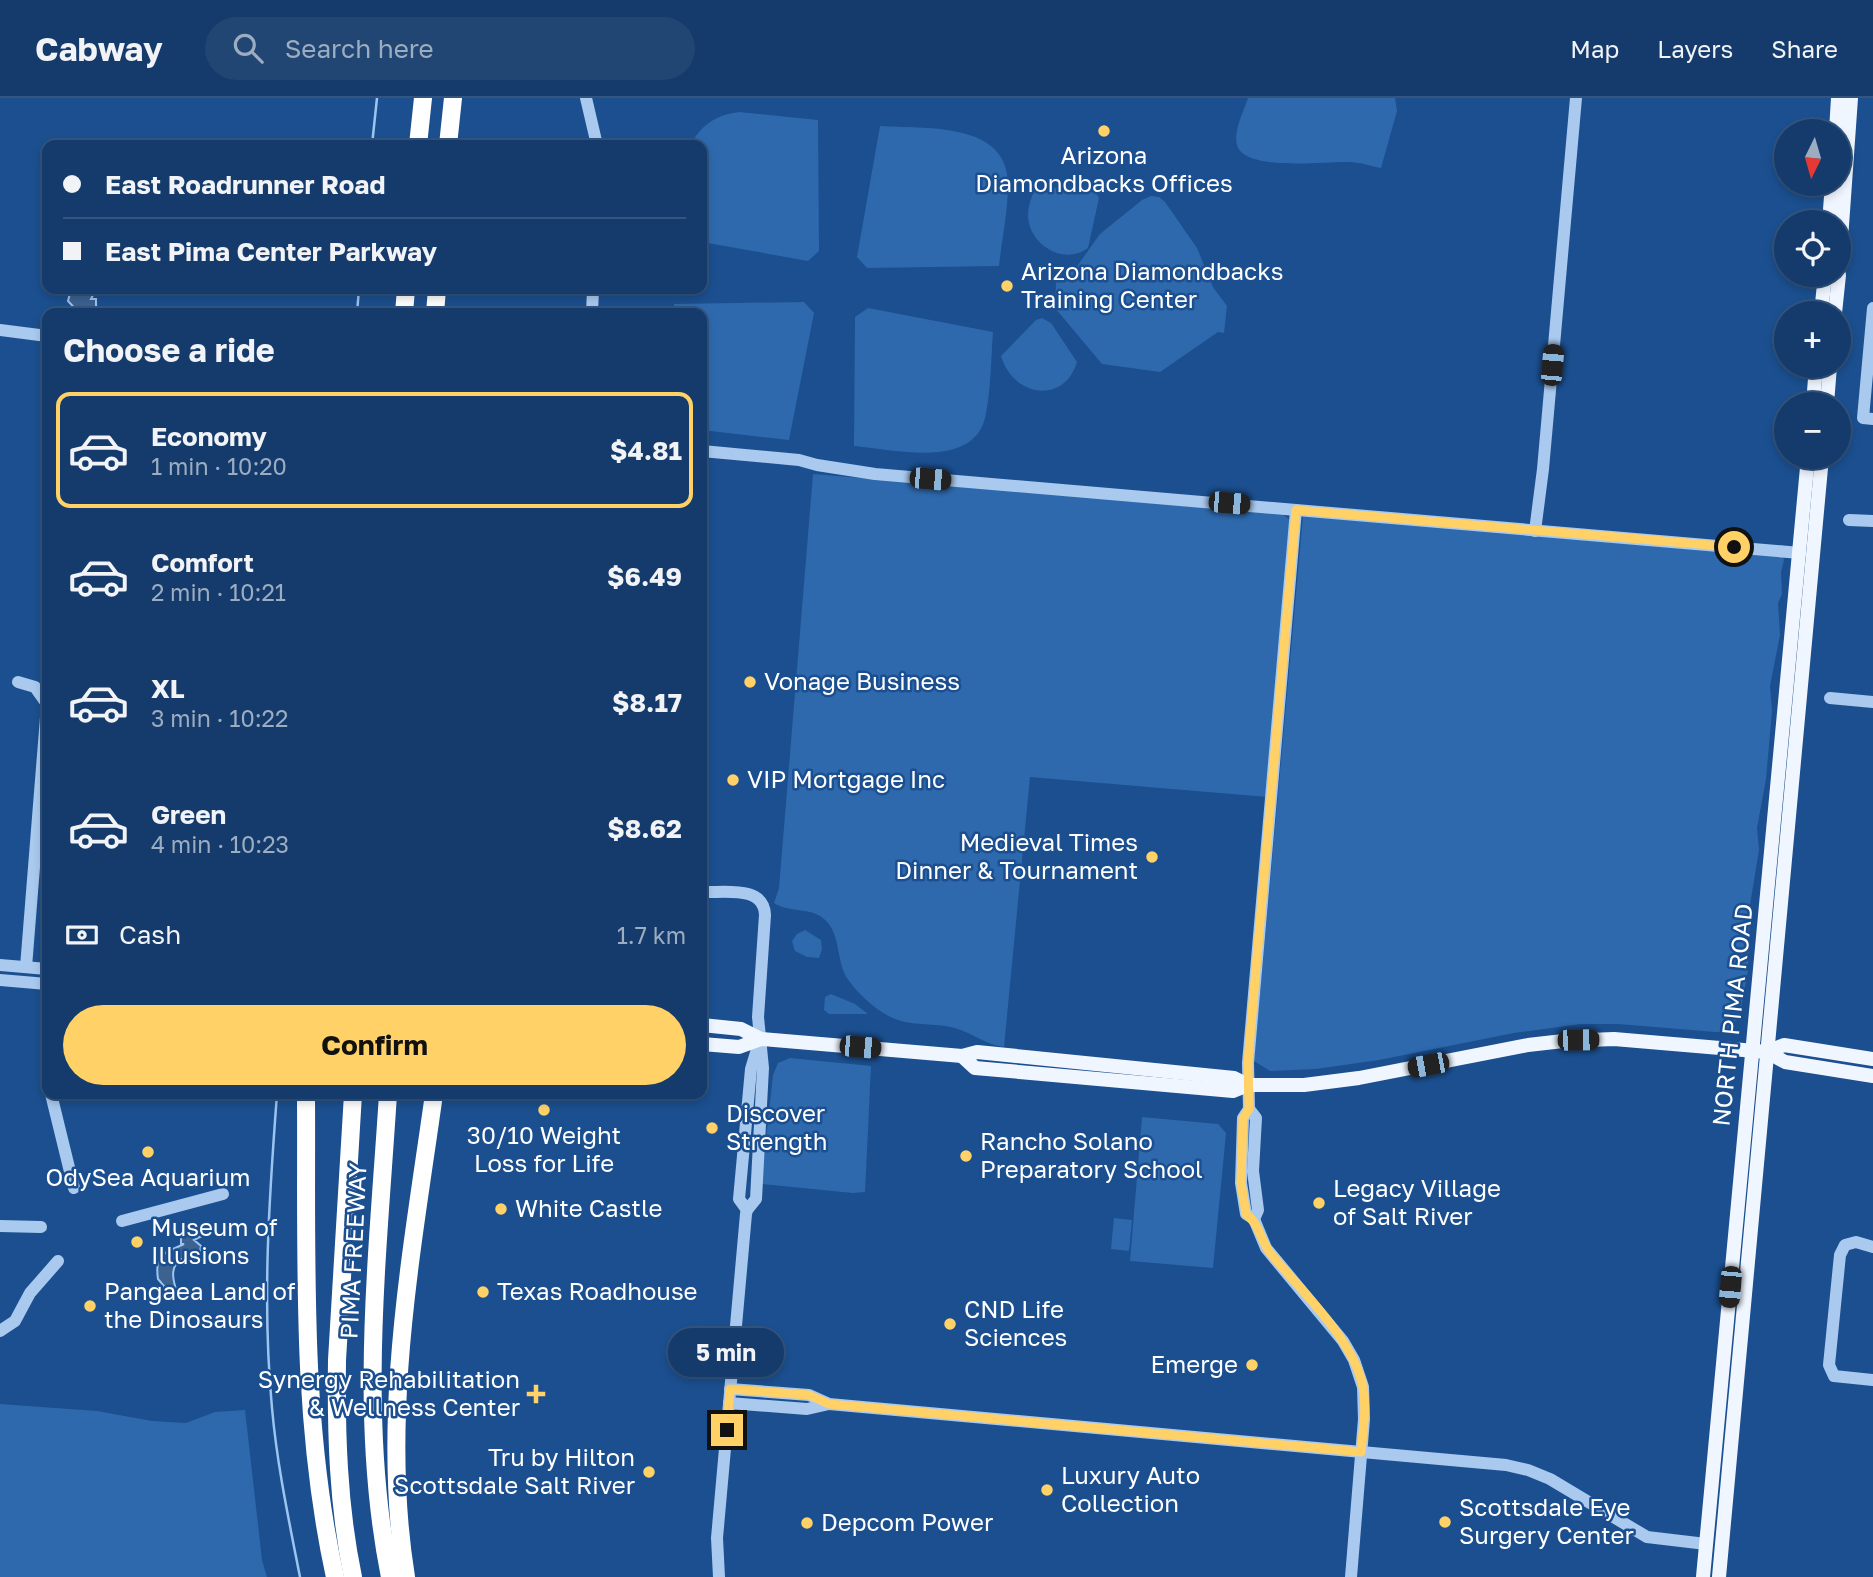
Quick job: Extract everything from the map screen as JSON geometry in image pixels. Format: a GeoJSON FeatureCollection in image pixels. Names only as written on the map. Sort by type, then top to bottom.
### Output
{"type":"FeatureCollection","features":[{"type":"Feature","properties":{"kind":"highway"},"geometry":{"type":"LineString","coordinates":[[419,140],[423,98]]}},
{"type":"Feature","properties":{"kind":"highway"},"geometry":{"type":"LineString","coordinates":[[449,140],[453,98]]}},
{"type":"Feature","properties":{"kind":"highway"},"geometry":{"type":"LineString","coordinates":[[306,1099],[309,1388],[315,1467],[335,1577]]}},
{"type":"Feature","properties":{"kind":"highway","name":"PIMA FREEWAY"},"geometry":{"type":"LineString","coordinates":[[353,1099],[336,1404],[341,1486],[353,1577]]}},
{"type":"Feature","properties":{"kind":"highway","name":"PIMA FREEWAY"},"geometry":{"type":"LineString","coordinates":[[388,1099],[376,1282],[372,1406],[376,1489],[390,1577]]}},
{"type":"Feature","properties":{"kind":"highway"},"geometry":{"type":"LineString","coordinates":[[406,1577],[400,1535],[397,1475],[400,1357],[433,1099]]}},
{"type":"Feature","properties":{"kind":"main road"},"geometry":{"type":"LineString","coordinates":[[1837,119],[1838,98]]}},
{"type":"Feature","properties":{"kind":"main road"},"geometry":{"type":"LineString","coordinates":[[1843,210],[1851,98]]}},
{"type":"Feature","properties":{"kind":"main road","name":"NORTH PIMA ROAD"},"geometry":{"type":"LineString","coordinates":[[1703,1577],[1807,469]]}},
{"type":"Feature","properties":{"kind":"main road","name":"NORTH PIMA ROAD"},"geometry":{"type":"LineString","coordinates":[[1719,1577],[1821,469]]}},
{"type":"Feature","properties":{"kind":"main road"},"geometry":{"type":"LineString","coordinates":[[707,1026],[741,1029],[761,1039],[961,1056],[977,1052],[1121,1065],[1234,1078],[1248,1085],[1326,1083],[1528,1045],[1578,1040],[1615,1040],[1767,1052],[1785,1062],[1873,1076]]}},
{"type":"Feature","properties":{"kind":"main road"},"geometry":{"type":"LineString","coordinates":[[707,1044],[739,1047],[761,1039]]}},
{"type":"Feature","properties":{"kind":"main road"},"geometry":{"type":"LineString","coordinates":[[1767,1052],[1784,1045],[1824,1049],[1873,1059]]}},
{"type":"Feature","properties":{"kind":"main road"},"geometry":{"type":"LineString","coordinates":[[1712,1577],[1713,1555],[1706,1544],[1717,1524],[1727,1409],[1738,1377]]}},
{"type":"Feature","properties":{"kind":"street"},"geometry":{"type":"LineString","coordinates":[[586,98],[596,140]]}},
{"type":"Feature","properties":{"kind":"street"},"geometry":{"type":"LineString","coordinates":[[1535,531],[1576,98]]}},
{"type":"Feature","properties":{"kind":"street"},"geometry":{"type":"LineString","coordinates":[[1873,308],[1863,418],[1873,419]]}},
{"type":"Feature","properties":{"kind":"street"},"geometry":{"type":"LineString","coordinates":[[0,330],[42,336]]}},
{"type":"Feature","properties":{"kind":"street"},"geometry":{"type":"LineString","coordinates":[[707,451],[799,460],[875,474],[1800,552]]}},
{"type":"Feature","properties":{"kind":"street"},"geometry":{"type":"LineString","coordinates":[[1296,510],[1250,1037],[1249,1109],[1256,1118],[1253,1171],[1258,1210],[1254,1219],[1266,1248],[1343,1341],[1354,1360],[1363,1387],[1364,1405],[1351,1577]]}},
{"type":"Feature","properties":{"kind":"street"},"geometry":{"type":"LineString","coordinates":[[1849,520],[1873,521]]}},
{"type":"Feature","properties":{"kind":"street"},"geometry":{"type":"LineString","coordinates":[[18,682],[35,687],[42,697]]}},
{"type":"Feature","properties":{"kind":"street"},"geometry":{"type":"LineString","coordinates":[[1830,698],[1873,702]]}},
{"type":"Feature","properties":{"kind":"street"},"geometry":{"type":"LineString","coordinates":[[26,967],[42,767]]}},
{"type":"Feature","properties":{"kind":"street"},"geometry":{"type":"LineString","coordinates":[[707,892],[754,895],[763,903],[765,915],[758,1017],[761,1039],[751,1069],[739,1199],[747,1210],[717,1538],[719,1577]]}},
{"type":"Feature","properties":{"kind":"street"},"geometry":{"type":"LineString","coordinates":[[0,965],[42,969]]}},
{"type":"Feature","properties":{"kind":"street"},"geometry":{"type":"LineString","coordinates":[[0,980],[42,984]]}},
{"type":"Feature","properties":{"kind":"street"},"geometry":{"type":"LineString","coordinates":[[52,1099],[74,1188]]}},
{"type":"Feature","properties":{"kind":"street"},"geometry":{"type":"LineString","coordinates":[[122,1221],[223,1194]]}},
{"type":"Feature","properties":{"kind":"street"},"geometry":{"type":"LineString","coordinates":[[0,1226],[41,1227]]}},
{"type":"Feature","properties":{"kind":"street"},"geometry":{"type":"LineString","coordinates":[[1873,1247],[1856,1242],[1844,1245],[1838,1268],[1829,1365],[1834,1376],[1873,1380]]}},
{"type":"Feature","properties":{"kind":"street"},"geometry":{"type":"LineString","coordinates":[[0,1331],[15,1321],[30,1293],[58,1261]]}},
{"type":"Feature","properties":{"kind":"street"},"geometry":{"type":"LineString","coordinates":[[730,1396],[809,1395],[829,1404],[1506,1465],[1550,1479],[1647,1537],[1706,1544]]}},
{"type":"Feature","properties":{"kind":"shaded area"},"geometry":{"type":"Polygon","coordinates":[[[1248,98],[1395,98],[1397,111],[1381,168],[1353,162],[1287,163],[1254,159],[1243,153],[1236,139],[1248,98]]]}},
{"type":"Feature","properties":{"kind":"shaded area"},"geometry":{"type":"Polygon","coordinates":[[[739,112],[818,120],[819,251],[808,261],[707,243],[707,140],[693,140],[710,122],[739,112]]]}},
{"type":"Feature","properties":{"kind":"shaded area"},"geometry":{"type":"Polygon","coordinates":[[[880,126],[960,132],[979,139],[994,149],[1004,164],[1008,184],[999,266],[867,268],[857,257],[880,126]]]}},
{"type":"Feature","properties":{"kind":"shaded area"},"geometry":{"type":"Polygon","coordinates":[[[1035,189],[1094,189],[1099,198],[1088,248],[1069,255],[1049,250],[1034,236],[1030,226],[1028,216],[1035,189]]]}},
{"type":"Feature","properties":{"kind":"shaded area"},"geometry":{"type":"Polygon","coordinates":[[[1151,196],[1159,197],[1165,202],[1197,248],[1213,287],[1227,306],[1224,333],[1218,332],[1160,372],[1102,364],[1055,308],[1056,282],[1075,269],[1100,234],[1142,200],[1151,196]]]}},
{"type":"Feature","properties":{"kind":"shaded area"},"geometry":{"type":"Polygon","coordinates":[[[70,294],[94,294],[91,299],[96,299],[96,306],[99,308],[74,308],[68,301],[70,294]]]}},
{"type":"Feature","properties":{"kind":"shaded area"},"geometry":{"type":"Polygon","coordinates":[[[804,302],[814,313],[789,440],[707,431],[707,308],[674,308],[674,304],[804,302]]]}},
{"type":"Feature","properties":{"kind":"shaded area"},"geometry":{"type":"Polygon","coordinates":[[[868,308],[993,332],[985,418],[977,434],[964,445],[948,451],[929,453],[854,446],[855,317],[868,308]]]}},
{"type":"Feature","properties":{"kind":"shaded area"},"geometry":{"type":"Polygon","coordinates":[[[1042,318],[1051,323],[1077,362],[1070,376],[1061,385],[1050,390],[1027,387],[1016,380],[1007,370],[1001,356],[1036,320],[1042,318]]]}},
{"type":"Feature","properties":{"kind":"shaded area"},"geometry":{"type":"Polygon","coordinates":[[[813,474],[1281,513],[1290,520],[1267,797],[1030,777],[1004,1047],[955,1028],[908,1023],[878,1010],[847,978],[836,939],[824,919],[813,913],[774,903],[779,888],[813,474]]]}},
{"type":"Feature","properties":{"kind":"shaded area"},"geometry":{"type":"Polygon","coordinates":[[[1303,516],[1782,555],[1782,594],[1778,603],[1780,635],[1770,686],[1772,711],[1766,779],[1757,828],[1759,850],[1750,905],[1748,971],[1739,1019],[1731,1023],[1728,1033],[1618,1024],[1580,1024],[1514,1033],[1379,1060],[1316,1069],[1270,1071],[1254,1061],[1303,516]]]}},
{"type":"Feature","properties":{"kind":"shaded area"},"geometry":{"type":"Polygon","coordinates":[[[805,930],[821,940],[819,958],[807,957],[795,951],[792,941],[797,934],[805,930]]]}},
{"type":"Feature","properties":{"kind":"shaded area"},"geometry":{"type":"Polygon","coordinates":[[[831,994],[855,1004],[868,1014],[829,1014],[824,1010],[825,997],[831,994]]]}},
{"type":"Feature","properties":{"kind":"shaded area"},"geometry":{"type":"Polygon","coordinates":[[[790,1058],[871,1066],[865,1192],[761,1184],[773,1075],[778,1063],[790,1058]]]}},
{"type":"Feature","properties":{"kind":"shaded area"},"geometry":{"type":"Polygon","coordinates":[[[1142,1117],[1218,1124],[1226,1133],[1213,1268],[1130,1261],[1142,1117]]]}},
{"type":"Feature","properties":{"kind":"shaded area"},"geometry":{"type":"Polygon","coordinates":[[[1114,1218],[1132,1220],[1129,1251],[1111,1249],[1114,1218]]]}},
{"type":"Feature","properties":{"kind":"shaded area"},"geometry":{"type":"Polygon","coordinates":[[[190,1232],[200,1237],[194,1240],[201,1246],[200,1252],[175,1265],[173,1275],[178,1295],[173,1300],[166,1300],[163,1296],[164,1286],[158,1279],[158,1263],[167,1252],[184,1244],[181,1244],[181,1238],[190,1232]]]}},
{"type":"Feature","properties":{"kind":"shaded area"},"geometry":{"type":"Polygon","coordinates":[[[0,1404],[97,1411],[152,1421],[186,1423],[215,1412],[245,1410],[262,1560],[267,1577],[0,1577],[0,1404]]]}},
{"type":"Feature","properties":{"kind":"waterway"},"geometry":{"type":"LineString","coordinates":[[373,140],[377,98]]}},
{"type":"Feature","properties":{"kind":"waterway"},"geometry":{"type":"LineString","coordinates":[[357,308],[359,294]]}},
{"type":"Feature","properties":{"kind":"waterway"},"geometry":{"type":"LineString","coordinates":[[277,1099],[271,1173],[267,1329],[277,1451],[300,1577]]}},
{"type":"Feature","properties":{"kind":"place","name":"Arizona Diamondbacks Offices"},"geometry":{"type":"Point","coordinates":[1104,131]}},
{"type":"Feature","properties":{"kind":"place","name":"Arizona Diamondbacks Training Center"},"geometry":{"type":"Point","coordinates":[1007,286]}},
{"type":"Feature","properties":{"kind":"place","name":"Vonage Business"},"geometry":{"type":"Point","coordinates":[750,682]}},
{"type":"Feature","properties":{"kind":"place","name":"VIP Mortgage Inc"},"geometry":{"type":"Point","coordinates":[733,780]}},
{"type":"Feature","properties":{"kind":"place","name":"Medieval Times Dinner & Tournament"},"geometry":{"type":"Point","coordinates":[1152,857]}},
{"type":"Feature","properties":{"kind":"place","name":"30/10 Weight Loss for Life"},"geometry":{"type":"Point","coordinates":[544,1110]}},
{"type":"Feature","properties":{"kind":"place","name":"Discover Strength"},"geometry":{"type":"Point","coordinates":[712,1128]}},
{"type":"Feature","properties":{"kind":"place","name":"OdySea Aquarium"},"geometry":{"type":"Point","coordinates":[148,1152]}},
{"type":"Feature","properties":{"kind":"place","name":"Rancho Solano Preparatory School"},"geometry":{"type":"Point","coordinates":[966,1156]}},
{"type":"Feature","properties":{"kind":"place","name":"Legacy Village of Salt River"},"geometry":{"type":"Point","coordinates":[1319,1203]}},
{"type":"Feature","properties":{"kind":"place","name":"White Castle"},"geometry":{"type":"Point","coordinates":[501,1209]}},
{"type":"Feature","properties":{"kind":"place","name":"Museum of Illusions"},"geometry":{"type":"Point","coordinates":[137,1242]}},
{"type":"Feature","properties":{"kind":"place","name":"Texas Roadhouse"},"geometry":{"type":"Point","coordinates":[483,1292]}},
{"type":"Feature","properties":{"kind":"place","name":"Pangaea Land of the Dinosaurs"},"geometry":{"type":"Point","coordinates":[90,1306]}},
{"type":"Feature","properties":{"kind":"place","name":"CND Life Sciences"},"geometry":{"type":"Point","coordinates":[950,1324]}},
{"type":"Feature","properties":{"kind":"place","name":"Emerge"},"geometry":{"type":"Point","coordinates":[1252,1365]}},
{"type":"Feature","properties":{"kind":"place","name":"Synergy Rehabilitation & Wellness Center"},"geometry":{"type":"Point","coordinates":[536,1394]}},
{"type":"Feature","properties":{"kind":"place","name":"Tru by Hilton Scottsdale Salt River"},"geometry":{"type":"Point","coordinates":[649,1472]}},
{"type":"Feature","properties":{"kind":"place","name":"Luxury Auto Collection"},"geometry":{"type":"Point","coordinates":[1047,1490]}},
{"type":"Feature","properties":{"kind":"place","name":"Scottsdale Eye Surgery Center"},"geometry":{"type":"Point","coordinates":[1445,1522]}},
{"type":"Feature","properties":{"kind":"place","name":"Depcom Power"},"geometry":{"type":"Point","coordinates":[807,1523]}},
{"type":"Feature","properties":{"kind":"route"},"geometry":{"type":"LineString","coordinates":[[727,1430],[730,1389],[809,1395],[829,1404],[1361,1452],[1363,1387],[1354,1360],[1343,1341],[1266,1248],[1254,1219],[1246,1214],[1241,1183],[1243,1118],[1249,1109],[1250,1037],[1296,510],[1734,547]]}}]}
